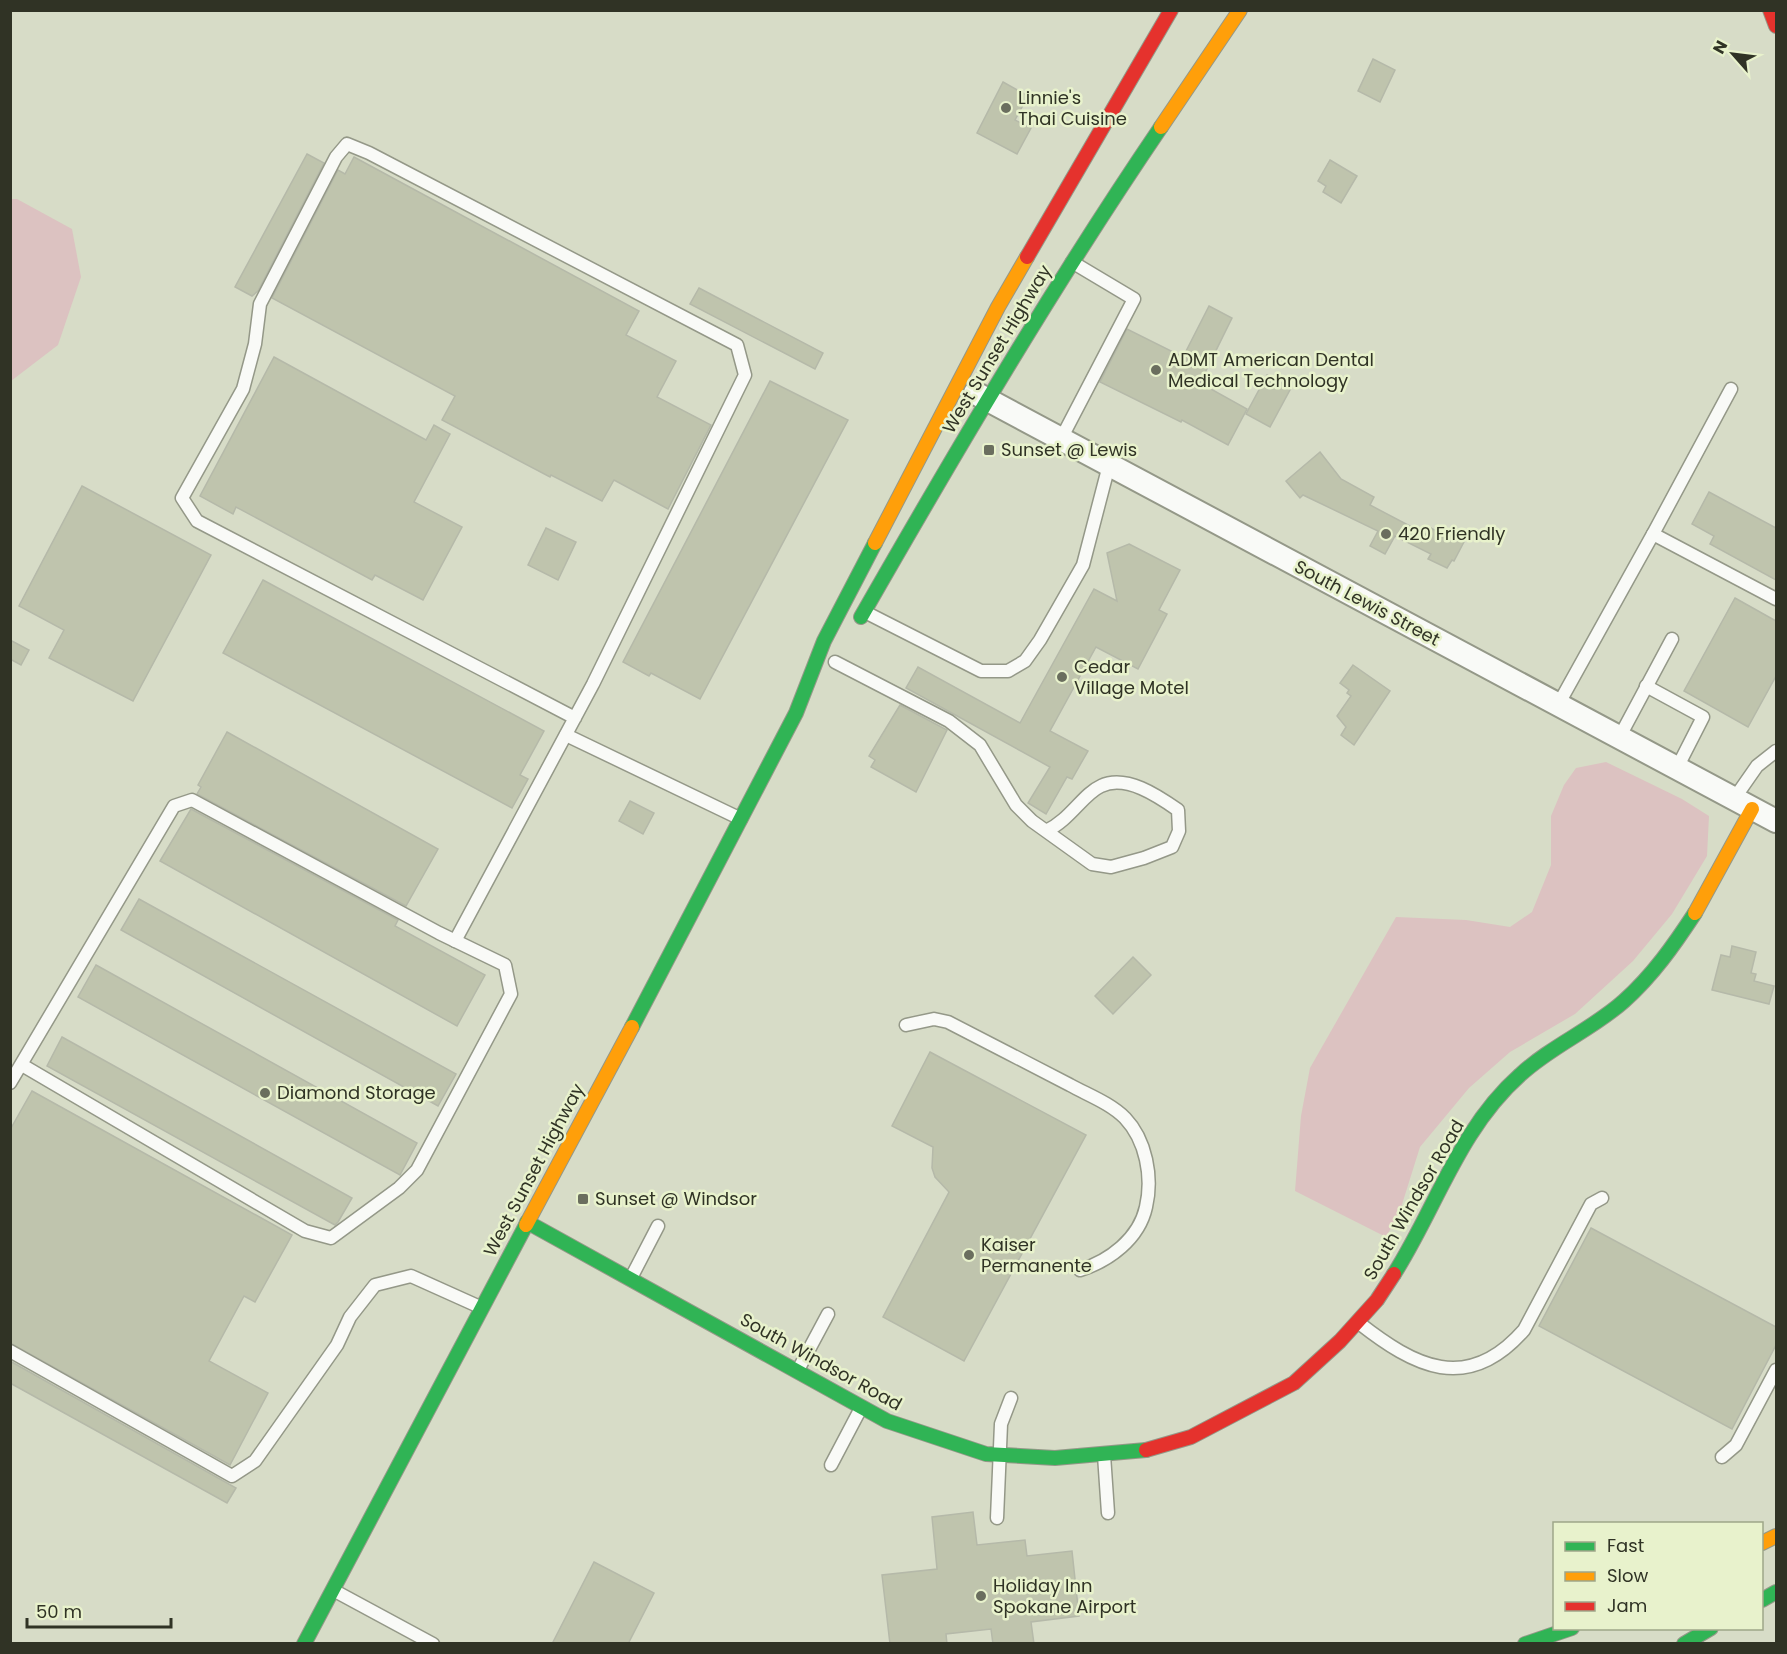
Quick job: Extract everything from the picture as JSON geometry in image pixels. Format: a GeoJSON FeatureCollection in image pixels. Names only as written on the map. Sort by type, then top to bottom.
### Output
{"type":"FeatureCollection","features":[{"type":"Feature","properties":{"kind":"main road","name":"West Sunset Highway"},"geometry":{"type":"LineString","coordinates":[[304,1644],[742,819],[796,713],[824,641],[957,384],[1022,262],[1171,10]]}},
{"type":"Feature","properties":{"kind":"main road","name":"West Sunset Highway"},"geometry":{"type":"LineString","coordinates":[[855,627],[1072,262],[1163,119],[1239,10]]}},
{"type":"Feature","properties":{"kind":"main road"},"geometry":{"type":"LineString","coordinates":[[1770,10],[1776,26]]}},
{"type":"Feature","properties":{"kind":"main road","name":"West Sunset Highway"},"geometry":{"type":"LineString","coordinates":[[796,713],[832,667]]}},
{"type":"Feature","properties":{"kind":"main road","name":"South Windsor Road"},"geometry":{"type":"LineString","coordinates":[[527,1222],[887,1421],[917,1432],[986,1454],[1054,1458],[1153,1449],[1191,1437],[1294,1383],[1358,1322],[1377,1300],[1406,1255],[1458,1154],[1490,1107],[1520,1074],[1623,1002],[1668,955],[1702,902],[1743,804]]}},
{"type":"Feature","properties":{"kind":"main road"},"geometry":{"type":"LineString","coordinates":[[1525,1644],[1569,1630]]}},
{"type":"Feature","properties":{"kind":"main road"},"geometry":{"type":"LineString","coordinates":[[1683,1644],[1709,1630]]}},
{"type":"Feature","properties":{"kind":"street","name":"South Lewis Street"},"geometry":{"type":"LineString","coordinates":[[957,384],[1776,821]]}},
{"type":"Feature","properties":{"kind":"lane"},"geometry":{"type":"LineString","coordinates":[[455,940],[575,718],[704,462],[745,375],[737,345],[369,153],[347,144],[336,157],[260,304],[255,344],[243,389],[182,498],[197,521],[575,718]]}},
{"type":"Feature","properties":{"kind":"lane"},"geometry":{"type":"LineString","coordinates":[[1061,439],[1134,298],[1072,262]]}},
{"type":"Feature","properties":{"kind":"lane"},"geometry":{"type":"LineString","coordinates":[[1558,705],[1731,389]]}},
{"type":"Feature","properties":{"kind":"lane"},"geometry":{"type":"LineString","coordinates":[[864,612],[981,671],[1008,671],[1024,661],[1041,640],[1083,565],[1108,465]]}},
{"type":"Feature","properties":{"kind":"lane"},"geometry":{"type":"LineString","coordinates":[[1653,534],[1776,599]]}},
{"type":"Feature","properties":{"kind":"lane"},"geometry":{"type":"LineString","coordinates":[[1619,738],[1672,639]]}},
{"type":"Feature","properties":{"kind":"lane"},"geometry":{"type":"LineString","coordinates":[[832,667],[949,721],[980,745],[1016,805],[1046,831],[1092,864],[1111,867],[1172,847],[1179,831],[1178,810],[1159,796],[1120,782],[1100,786],[1058,826],[1046,831]]}},
{"type":"Feature","properties":{"kind":"lane"},"geometry":{"type":"LineString","coordinates":[[1646,686],[1703,717],[1677,768]]}},
{"type":"Feature","properties":{"kind":"lane"},"geometry":{"type":"LineString","coordinates":[[566,735],[742,819]]}},
{"type":"Feature","properties":{"kind":"lane"},"geometry":{"type":"LineString","coordinates":[[1743,804],[1756,766],[1776,751]]}},
{"type":"Feature","properties":{"kind":"lane"},"geometry":{"type":"LineString","coordinates":[[10,1083],[174,806],[192,800],[505,965],[512,994],[417,1170],[399,1188],[331,1238],[305,1231],[21,1065]]}},
{"type":"Feature","properties":{"kind":"lane"},"geometry":{"type":"LineString","coordinates":[[906,1025],[934,1019],[948,1022],[1109,1106],[1132,1127],[1141,1143],[1147,1164],[1149,1196],[1146,1211],[1129,1240],[1106,1257],[1080,1270]]}},
{"type":"Feature","properties":{"kind":"lane"},"geometry":{"type":"LineString","coordinates":[[1358,1322],[1387,1345],[1418,1362],[1450,1368],[1485,1360],[1512,1343],[1524,1330],[1591,1204],[1602,1198]]}},
{"type":"Feature","properties":{"kind":"lane"},"geometry":{"type":"LineString","coordinates":[[631,1278],[658,1226]]}},
{"type":"Feature","properties":{"kind":"lane"},"geometry":{"type":"LineString","coordinates":[[10,1351],[232,1476],[255,1461],[338,1345],[350,1317],[375,1285],[411,1276],[481,1307]]}},
{"type":"Feature","properties":{"kind":"lane"},"geometry":{"type":"LineString","coordinates":[[797,1371],[828,1314]]}},
{"type":"Feature","properties":{"kind":"lane"},"geometry":{"type":"LineString","coordinates":[[1722,1457],[1737,1445],[1776,1370]]}},
{"type":"Feature","properties":{"kind":"lane"},"geometry":{"type":"LineString","coordinates":[[997,1518],[1001,1424],[1011,1398]]}},
{"type":"Feature","properties":{"kind":"lane"},"geometry":{"type":"LineString","coordinates":[[831,1465],[862,1407]]}},
{"type":"Feature","properties":{"kind":"lane"},"geometry":{"type":"LineString","coordinates":[[1104,1455],[1108,1513]]}},
{"type":"Feature","properties":{"kind":"lane"},"geometry":{"type":"LineString","coordinates":[[332,1590],[433,1644]]}},
{"type":"Feature","properties":{"kind":"shaded area"},"geometry":{"type":"Polygon","coordinates":[[[11,199],[17,199],[72,229],[81,277],[58,345],[11,381],[11,199]]]}},
{"type":"Feature","properties":{"kind":"shaded area"},"geometry":{"type":"Polygon","coordinates":[[[1606,762],[1682,799],[1709,816],[1707,856],[1672,914],[1633,961],[1575,1014],[1510,1052],[1469,1088],[1420,1147],[1399,1214],[1386,1237],[1295,1191],[1301,1116],[1310,1068],[1396,917],[1466,920],[1510,927],[1532,912],[1551,865],[1551,816],[1564,785],[1576,768],[1606,762]]]}},
{"type":"Feature","properties":{"kind":"building"},"geometry":{"type":"Polygon","coordinates":[[[1373,59],[1395,70],[1380,102],[1358,91],[1373,59]]]}},
{"type":"Feature","properties":{"kind":"building","name":"Linnie's Thai Cuisine"},"geometry":{"type":"Polygon","coordinates":[[[1003,82],[1028,96],[1015,120],[1031,128],[1017,154],[977,133],[1003,82]]]}},
{"type":"Feature","properties":{"kind":"building"},"geometry":{"type":"Polygon","coordinates":[[[307,154],[324,163],[258,291],[252,296],[235,287],[307,154]]]}},
{"type":"Feature","properties":{"kind":"building"},"geometry":{"type":"Polygon","coordinates":[[[354,157],[639,311],[626,335],[676,361],[657,397],[711,425],[668,509],[614,480],[602,501],[551,475],[550,477],[442,420],[455,396],[272,298],[338,170],[345,174],[354,157]]]}},
{"type":"Feature","properties":{"kind":"building"},"geometry":{"type":"Polygon","coordinates":[[[1330,160],[1357,176],[1341,203],[1323,192],[1326,186],[1318,181],[1330,160]]]}},
{"type":"Feature","properties":{"kind":"building"},"geometry":{"type":"Polygon","coordinates":[[[699,288],[823,353],[815,369],[690,304],[699,288]]]}},
{"type":"Feature","properties":{"kind":"building","name":"ADMT American Dental Medical Technology"},"geometry":{"type":"Polygon","coordinates":[[[1209,306],[1232,318],[1200,383],[1247,409],[1228,445],[1182,420],[1181,422],[1100,382],[1127,329],[1183,357],[1209,306]]]}},
{"type":"Feature","properties":{"kind":"building"},"geometry":{"type":"Polygon","coordinates":[[[274,357],[426,440],[434,425],[450,434],[414,502],[462,527],[423,600],[375,575],[372,580],[236,507],[233,514],[200,496],[274,357]]]}},
{"type":"Feature","properties":{"kind":"building"},"geometry":{"type":"Polygon","coordinates":[[[1267,375],[1291,388],[1270,427],[1246,414],[1267,375]]]}},
{"type":"Feature","properties":{"kind":"building"},"geometry":{"type":"Polygon","coordinates":[[[770,381],[848,420],[700,699],[651,673],[649,676],[623,662],[770,381]]]}},
{"type":"Feature","properties":{"kind":"building"},"geometry":{"type":"Polygon","coordinates":[[[1320,452],[1341,479],[1374,497],[1370,505],[1427,535],[1431,528],[1445,536],[1448,530],[1463,538],[1465,540],[1454,561],[1452,560],[1447,568],[1428,559],[1431,554],[1395,536],[1385,554],[1370,546],[1378,531],[1303,495],[1300,498],[1286,481],[1320,452]]]}},
{"type":"Feature","properties":{"kind":"building"},"geometry":{"type":"Polygon","coordinates":[[[82,486],[211,555],[133,701],[49,658],[64,630],[19,606],[82,486]]]}},
{"type":"Feature","properties":{"kind":"building"},"geometry":{"type":"Polygon","coordinates":[[[1709,492],[1776,528],[1776,580],[1710,544],[1714,536],[1692,524],[1709,492]]]}},
{"type":"Feature","properties":{"kind":"building"},"geometry":{"type":"Polygon","coordinates":[[[546,528],[576,542],[558,580],[528,565],[546,528]]]}},
{"type":"Feature","properties":{"kind":"building"},"geometry":{"type":"Polygon","coordinates":[[[1129,544],[1180,570],[1159,610],[1167,614],[1138,669],[1096,647],[1050,731],[1088,751],[1072,779],[1067,777],[1046,814],[1028,803],[1050,767],[906,688],[918,667],[1020,723],[1094,589],[1117,601],[1107,553],[1129,544]]]}},
{"type":"Feature","properties":{"kind":"building"},"geometry":{"type":"Polygon","coordinates":[[[263,580],[544,731],[520,775],[528,779],[512,808],[223,653],[263,580]]]}},
{"type":"Feature","properties":{"kind":"building"},"geometry":{"type":"Polygon","coordinates":[[[1735,598],[1776,621],[1776,676],[1748,727],[1684,691],[1735,598]]]}},
{"type":"Feature","properties":{"kind":"building"},"geometry":{"type":"Polygon","coordinates":[[[10,640],[29,650],[21,665],[10,659],[10,640]]]}},
{"type":"Feature","properties":{"kind":"building"},"geometry":{"type":"Polygon","coordinates":[[[1353,665],[1390,691],[1354,745],[1341,735],[1346,727],[1337,716],[1351,696],[1347,693],[1349,690],[1340,683],[1353,665]]]}},
{"type":"Feature","properties":{"kind":"building"},"geometry":{"type":"Polygon","coordinates":[[[900,705],[947,730],[916,792],[871,767],[875,760],[869,756],[900,705]]]}},
{"type":"Feature","properties":{"kind":"building"},"geometry":{"type":"Polygon","coordinates":[[[227,732],[438,849],[406,906],[197,794],[201,787],[198,785],[227,732]]]}},
{"type":"Feature","properties":{"kind":"building"},"geometry":{"type":"Polygon","coordinates":[[[630,801],[654,813],[643,834],[619,821],[630,801]]]}},
{"type":"Feature","properties":{"kind":"building"},"geometry":{"type":"Polygon","coordinates":[[[191,809],[398,920],[395,926],[485,975],[457,1026],[160,861],[191,809]]]}},
{"type":"Feature","properties":{"kind":"building"},"geometry":{"type":"Polygon","coordinates":[[[139,899],[456,1074],[438,1106],[121,930],[139,899]]]}},
{"type":"Feature","properties":{"kind":"building"},"geometry":{"type":"Polygon","coordinates":[[[1732,946],[1756,952],[1751,973],[1756,974],[1754,981],[1774,986],[1769,1004],[1712,990],[1721,955],[1730,957],[1732,946]]]}},
{"type":"Feature","properties":{"kind":"building"},"geometry":{"type":"Polygon","coordinates":[[[1133,957],[1151,975],[1113,1014],[1095,996],[1133,957]]]}},
{"type":"Feature","properties":{"kind":"building"},"geometry":{"type":"Polygon","coordinates":[[[96,965],[417,1143],[400,1175],[78,997],[96,965]]]}},
{"type":"Feature","properties":{"kind":"building"},"geometry":{"type":"Polygon","coordinates":[[[62,1037],[352,1198],[338,1222],[335,1225],[47,1066],[62,1037]]]}},
{"type":"Feature","properties":{"kind":"building","name":"Kaiser Permanente"},"geometry":{"type":"Polygon","coordinates":[[[930,1052],[1086,1135],[964,1361],[883,1317],[949,1192],[935,1177],[932,1168],[933,1147],[892,1126],[930,1052]]]}},
{"type":"Feature","properties":{"kind":"building"},"geometry":{"type":"Polygon","coordinates":[[[32,1091],[292,1235],[255,1302],[244,1296],[209,1361],[268,1393],[230,1465],[10,1343],[10,1130],[32,1091]]]}},
{"type":"Feature","properties":{"kind":"building"},"geometry":{"type":"Polygon","coordinates":[[[1591,1228],[1776,1327],[1776,1345],[1732,1429],[1539,1326],[1591,1228]]]}},
{"type":"Feature","properties":{"kind":"building"},"geometry":{"type":"Polygon","coordinates":[[[10,1361],[236,1488],[227,1503],[10,1383],[10,1361]]]}},
{"type":"Feature","properties":{"kind":"building","name":"Holiday Inn Spokane Airport"},"geometry":{"type":"Polygon","coordinates":[[[973,1512],[977,1545],[1025,1540],[1027,1556],[1072,1551],[1079,1616],[1031,1622],[1034,1644],[993,1644],[991,1629],[946,1634],[947,1644],[890,1644],[882,1575],[937,1569],[932,1517],[973,1512]]]}},
{"type":"Feature","properties":{"kind":"building"},"geometry":{"type":"Polygon","coordinates":[[[594,1562],[654,1593],[628,1644],[552,1644],[594,1562]]]}},
{"type":"Feature","properties":{"kind":"traffic: fast"},"geometry":{"type":"LineString","coordinates":[[861,617],[1006,369],[1082,247],[1161,127]]}},
{"type":"Feature","properties":{"kind":"traffic: fast"},"geometry":{"type":"LineString","coordinates":[[632,1027],[796,713],[824,641],[875,543]]}},
{"type":"Feature","properties":{"kind":"traffic: fast"},"geometry":{"type":"LineString","coordinates":[[1394,1274],[1464,1144],[1499,1096],[1532,1065],[1624,1001],[1663,959],[1695,913]]}},
{"type":"Feature","properties":{"kind":"traffic: fast"},"geometry":{"type":"LineString","coordinates":[[527,1222],[887,1421],[986,1454],[1055,1458],[1146,1450]]}},
{"type":"Feature","properties":{"kind":"traffic: fast"},"geometry":{"type":"LineString","coordinates":[[304,1644],[526,1225]]}},
{"type":"Feature","properties":{"kind":"traffic: fast"},"geometry":{"type":"LineString","coordinates":[[1763,1599],[1776,1592]]}},
{"type":"Feature","properties":{"kind":"traffic: fast"},"geometry":{"type":"LineString","coordinates":[[1525,1644],[1566,1630]]}},
{"type":"Feature","properties":{"kind":"traffic: fast"},"geometry":{"type":"LineString","coordinates":[[1684,1644],[1708,1630]]}},
{"type":"Feature","properties":{"kind":"traffic: slow"},"geometry":{"type":"LineString","coordinates":[[1161,127],[1240,10]]}},
{"type":"Feature","properties":{"kind":"traffic: slow"},"geometry":{"type":"LineString","coordinates":[[875,543],[998,307],[1027,257]]}},
{"type":"Feature","properties":{"kind":"traffic: slow"},"geometry":{"type":"LineString","coordinates":[[1695,913],[1752,809]]}},
{"type":"Feature","properties":{"kind":"traffic: slow"},"geometry":{"type":"LineString","coordinates":[[526,1225],[632,1027]]}},
{"type":"Feature","properties":{"kind":"traffic: slow"},"geometry":{"type":"LineString","coordinates":[[1763,1542],[1776,1536]]}},
{"type":"Feature","properties":{"kind":"traffic: jam"},"geometry":{"type":"LineString","coordinates":[[1027,257],[1171,10]]}},
{"type":"Feature","properties":{"kind":"traffic: jam"},"geometry":{"type":"LineString","coordinates":[[1770,10],[1776,26]]}},
{"type":"Feature","properties":{"kind":"traffic: jam"},"geometry":{"type":"LineString","coordinates":[[1146,1450],[1191,1437],[1294,1383],[1340,1341],[1377,1300],[1394,1274]]}},
{"type":"Feature","properties":{"kind":"place","name":"Linnie's Thai Cuisine"},"geometry":{"type":"Point","coordinates":[1006,108]}},
{"type":"Feature","properties":{"kind":"place","name":"ADMT American Dental Medical Technology"},"geometry":{"type":"Point","coordinates":[1156,370]}},
{"type":"Feature","properties":{"kind":"place","name":"Sunset @ Lewis"},"geometry":{"type":"Point","coordinates":[989,450]}},
{"type":"Feature","properties":{"kind":"place","name":"420 Friendly"},"geometry":{"type":"Point","coordinates":[1386,534]}},
{"type":"Feature","properties":{"kind":"place","name":"Cedar Village Motel"},"geometry":{"type":"Point","coordinates":[1062,677]}},
{"type":"Feature","properties":{"kind":"place","name":"Diamond Storage"},"geometry":{"type":"Point","coordinates":[265,1093]}},
{"type":"Feature","properties":{"kind":"place","name":"Sunset @ Windsor"},"geometry":{"type":"Point","coordinates":[583,1199]}},
{"type":"Feature","properties":{"kind":"place","name":"Kaiser Permanente"},"geometry":{"type":"Point","coordinates":[969,1255]}},
{"type":"Feature","properties":{"kind":"place","name":"Holiday Inn Spokane Airport"},"geometry":{"type":"Point","coordinates":[981,1596]}}]}
